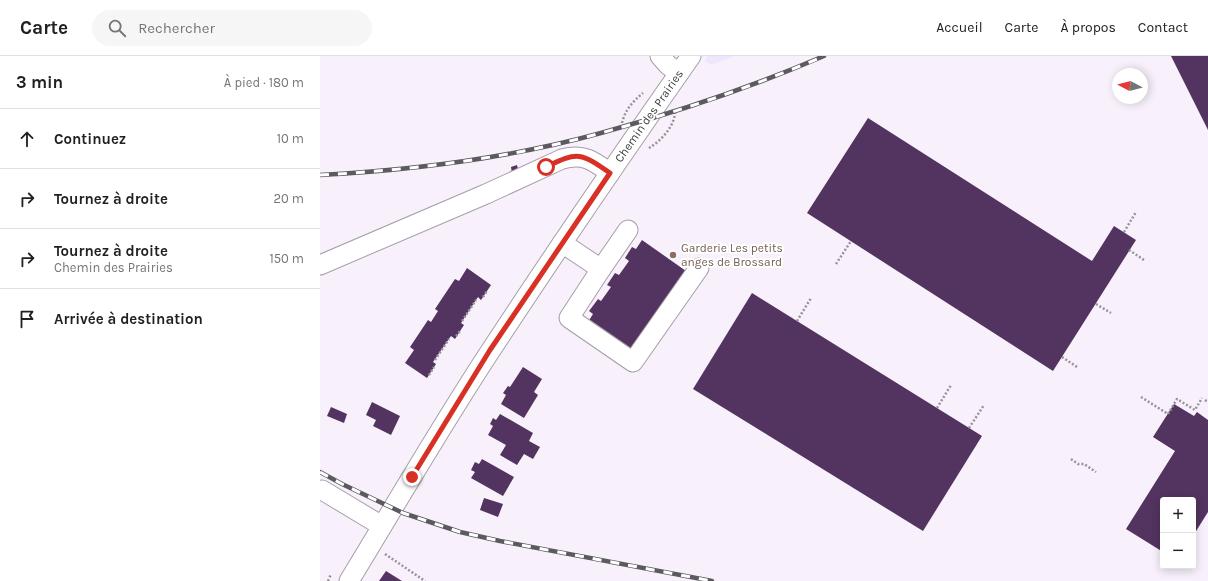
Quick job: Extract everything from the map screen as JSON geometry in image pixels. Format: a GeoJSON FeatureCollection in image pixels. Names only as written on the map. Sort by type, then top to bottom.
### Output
{"type":"FeatureCollection","features":[{"type":"Feature","properties":{"kind":"street"},"geometry":{"type":"LineString","coordinates":[[660,56],[668,65],[679,73]]}},
{"type":"Feature","properties":{"kind":"street","name":"Chemin des Prairies"},"geometry":{"type":"LineString","coordinates":[[349,581],[490,350],[691,56]]}},
{"type":"Feature","properties":{"kind":"street"},"geometry":{"type":"LineString","coordinates":[[320,265],[486,194],[562,159],[582,157],[592,160],[610,173]]}},
{"type":"Feature","properties":{"kind":"street"},"geometry":{"type":"LineString","coordinates":[[628,230],[569,318],[633,362],[699,268]]}},
{"type":"Feature","properties":{"kind":"street"},"geometry":{"type":"LineString","coordinates":[[562,243],[601,269]]}},
{"type":"Feature","properties":{"kind":"street"},"geometry":{"type":"LineString","coordinates":[[322,490],[382,526]]}},
{"type":"Feature","properties":{"kind":"path"},"geometry":{"type":"LineString","coordinates":[[1124,232],[1136,212]]}},
{"type":"Feature","properties":{"kind":"path"},"geometry":{"type":"LineString","coordinates":[[836,264],[850,241]]}},
{"type":"Feature","properties":{"kind":"path"},"geometry":{"type":"LineString","coordinates":[[1129,250],[1144,260]]}},
{"type":"Feature","properties":{"kind":"path"},"geometry":{"type":"LineString","coordinates":[[483,297],[487,291]]}},
{"type":"Feature","properties":{"kind":"path"},"geometry":{"type":"LineString","coordinates":[[797,321],[811,298]]}},
{"type":"Feature","properties":{"kind":"path"},"geometry":{"type":"LineString","coordinates":[[462,321],[476,300]]}},
{"type":"Feature","properties":{"kind":"path"},"geometry":{"type":"LineString","coordinates":[[1096,304],[1111,313]]}},
{"type":"Feature","properties":{"kind":"path"},"geometry":{"type":"LineString","coordinates":[[456,336],[460,331]]}},
{"type":"Feature","properties":{"kind":"path"},"geometry":{"type":"LineString","coordinates":[[435,360],[449,339]]}},
{"type":"Feature","properties":{"kind":"path"},"geometry":{"type":"LineString","coordinates":[[1062,357],[1078,367]]}},
{"type":"Feature","properties":{"kind":"path"},"geometry":{"type":"LineString","coordinates":[[429,375],[434,367]]}},
{"type":"Feature","properties":{"kind":"path"},"geometry":{"type":"LineString","coordinates":[[936,408],[952,385]]}},
{"type":"Feature","properties":{"kind":"path"},"geometry":{"type":"LineString","coordinates":[[1141,397],[1168,414],[1177,400],[1195,410],[1205,400]]}},
{"type":"Feature","properties":{"kind":"path"},"geometry":{"type":"LineString","coordinates":[[969,428],[984,405]]}},
{"type":"Feature","properties":{"kind":"path"},"geometry":{"type":"LineString","coordinates":[[1071,459],[1078,464],[1084,464],[1096,472]]}},
{"type":"Feature","properties":{"kind":"path"},"geometry":{"type":"LineString","coordinates":[[380,550],[425,581]]}},
{"type":"Feature","properties":{"kind":"shaded area"},"geometry":{"type":"Polygon","coordinates":[[[708,56],[734,56],[712,65],[705,61],[708,56]]]}},
{"type":"Feature","properties":{"kind":"building"},"geometry":{"type":"Polygon","coordinates":[[[1171,56],[1208,56],[1208,130],[1171,56]]]}},
{"type":"Feature","properties":{"kind":"building"},"geometry":{"type":"Polygon","coordinates":[[[868,118],[1092,261],[1114,226],[1136,240],[1053,371],[807,213],[868,118]]]}},
{"type":"Feature","properties":{"kind":"building"},"geometry":{"type":"Polygon","coordinates":[[[517,165],[519,173],[512,174],[511,167],[517,165]]]}},
{"type":"Feature","properties":{"kind":"building"},"geometry":{"type":"Polygon","coordinates":[[[642,240],[686,271],[630,351],[588,322],[593,314],[589,311],[598,299],[601,301],[611,287],[607,285],[615,273],[619,275],[629,261],[625,258],[632,247],[636,249],[642,240]]]}},
{"type":"Feature","properties":{"kind":"building"},"geometry":{"type":"Polygon","coordinates":[[[467,268],[491,285],[481,300],[478,297],[476,300],[461,323],[464,325],[455,339],[451,336],[433,362],[436,364],[427,378],[405,363],[414,350],[410,347],[428,320],[431,322],[438,311],[435,309],[455,279],[459,281],[467,268]]]}},
{"type":"Feature","properties":{"kind":"building"},"geometry":{"type":"Polygon","coordinates":[[[752,293],[982,436],[923,531],[693,389],[752,293]]]}},
{"type":"Feature","properties":{"kind":"building"},"geometry":{"type":"Polygon","coordinates":[[[523,367],[542,379],[534,392],[538,395],[524,418],[501,404],[506,395],[503,393],[508,386],[510,387],[523,367]]]}},
{"type":"Feature","properties":{"kind":"building"},"geometry":{"type":"Polygon","coordinates":[[[372,402],[400,416],[391,435],[373,426],[376,420],[366,415],[372,402]]]}},
{"type":"Feature","properties":{"kind":"building"},"geometry":{"type":"Polygon","coordinates":[[[1174,404],[1194,416],[1197,412],[1208,420],[1208,512],[1196,531],[1196,497],[1160,497],[1160,550],[1126,529],[1175,451],[1153,437],[1174,404]]]}},
{"type":"Feature","properties":{"kind":"building"},"geometry":{"type":"Polygon","coordinates":[[[331,407],[347,414],[344,423],[327,416],[331,407]]]}},
{"type":"Feature","properties":{"kind":"building"},"geometry":{"type":"Polygon","coordinates":[[[500,414],[533,433],[529,441],[540,447],[533,459],[524,454],[517,465],[500,455],[506,445],[488,435],[493,426],[490,424],[493,418],[496,420],[500,414]]]}},
{"type":"Feature","properties":{"kind":"building"},"geometry":{"type":"Polygon","coordinates":[[[482,459],[514,477],[503,496],[471,478],[475,472],[471,470],[475,462],[479,464],[482,459]]]}},
{"type":"Feature","properties":{"kind":"building"},"geometry":{"type":"Polygon","coordinates":[[[484,498],[503,504],[498,517],[480,510],[484,498]]]}},
{"type":"Feature","properties":{"kind":"building"},"geometry":{"type":"Polygon","coordinates":[[[386,571],[402,581],[379,581],[386,571]]]}},
{"type":"Feature","properties":{"kind":"railway"},"geometry":{"type":"LineString","coordinates":[[320,175],[391,170],[462,162],[567,142],[686,108],[824,56]]}},
{"type":"Feature","properties":{"kind":"railway"},"geometry":{"type":"LineString","coordinates":[[320,472],[403,513],[460,532],[712,581]]}},
{"type":"Feature","properties":{"kind":"place","name":"Garderie Les petits anges de Brossard"},"geometry":{"type":"Point","coordinates":[673,255]}},
{"type":"Feature","properties":{"kind":"route"},"geometry":{"type":"LineString","coordinates":[[412,477],[490,350],[610,173],[592,160],[577,156],[562,159],[546,167]]}}]}
